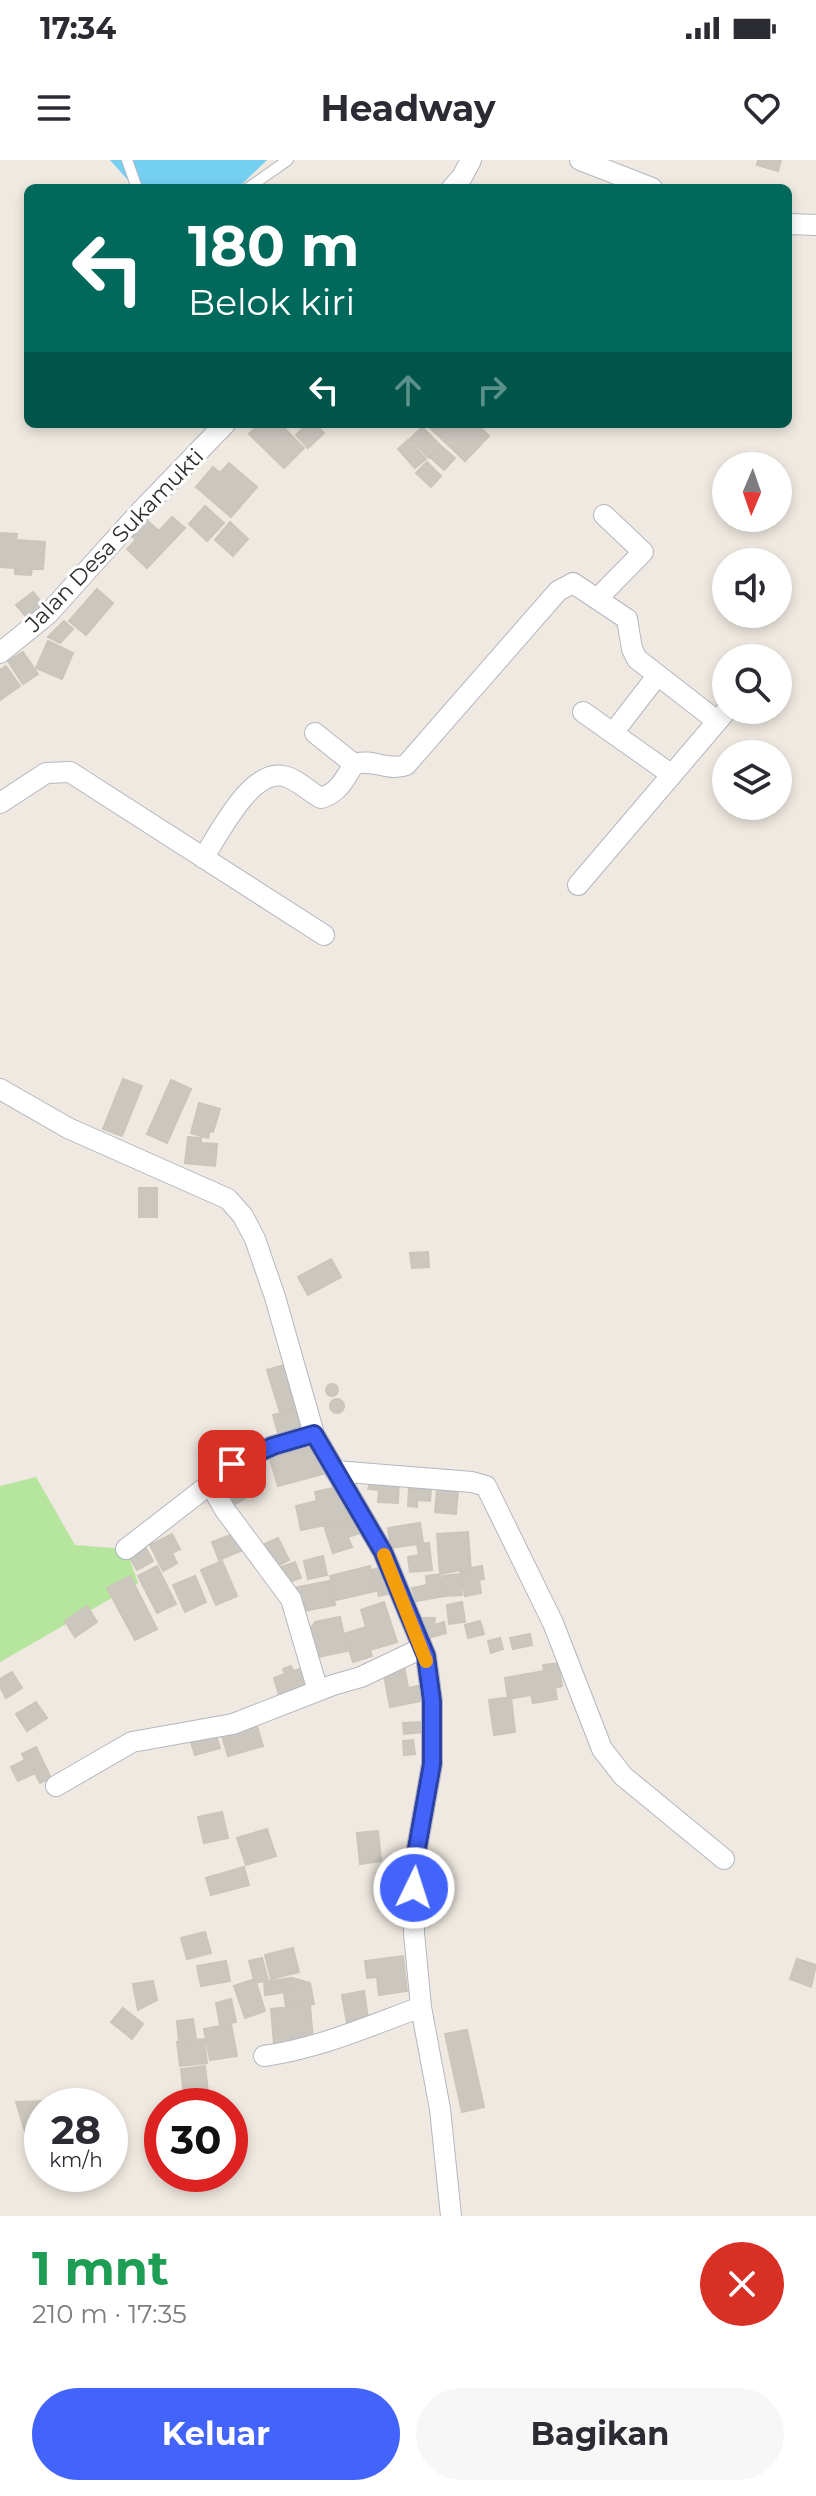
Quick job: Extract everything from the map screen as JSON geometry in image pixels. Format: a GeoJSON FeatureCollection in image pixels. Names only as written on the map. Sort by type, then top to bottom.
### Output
{"type":"FeatureCollection","features":[{"type":"Feature","properties":{"kind":"street"},"geometry":{"type":"LineString","coordinates":[[456,184],[471,160]]}},
{"type":"Feature","properties":{"kind":"street"},"geometry":{"type":"LineString","coordinates":[[580,160],[642,184]]}},
{"type":"Feature","properties":{"kind":"street"},"geometry":{"type":"LineString","coordinates":[[792,224],[816,225]]}},
{"type":"Feature","properties":{"kind":"street","name":"Jalan Desa Sukamukti"},"geometry":{"type":"LineString","coordinates":[[0,653],[48,614],[221,428]]}},
{"type":"Feature","properties":{"kind":"street"},"geometry":{"type":"LineString","coordinates":[[598,598],[643,552],[604,515]]}},
{"type":"Feature","properties":{"kind":"street"},"geometry":{"type":"LineString","coordinates":[[203,858],[251,788],[263,778],[280,775],[291,778],[321,798],[337,790],[354,764],[364,760],[398,769],[406,765],[558,591],[573,583],[627,619],[632,649],[637,659],[657,676],[712,710]]}},
{"type":"Feature","properties":{"kind":"street"},"geometry":{"type":"LineString","coordinates":[[613,733],[657,676]]}},
{"type":"Feature","properties":{"kind":"street"},"geometry":{"type":"LineString","coordinates":[[583,712],[672,775]]}},
{"type":"Feature","properties":{"kind":"street"},"geometry":{"type":"LineString","coordinates":[[578,885],[715,724]]}},
{"type":"Feature","properties":{"kind":"street"},"geometry":{"type":"LineString","coordinates":[[315,733],[354,764]]}},
{"type":"Feature","properties":{"kind":"street"},"geometry":{"type":"LineString","coordinates":[[0,803],[46,773],[59,770],[70,772],[324,935]]}},
{"type":"Feature","properties":{"kind":"street"},"geometry":{"type":"LineString","coordinates":[[0,1089],[68,1128],[228,1199],[243,1216],[255,1239],[275,1297],[314,1434],[383,1552],[422,1648],[432,1701],[432,1764],[414,1865],[414,1933],[421,2007],[440,2109],[451,2216]]}},
{"type":"Feature","properties":{"kind":"street"},"geometry":{"type":"LineString","coordinates":[[126,1549],[232,1464],[273,1446],[314,1434]]}},
{"type":"Feature","properties":{"kind":"street"},"geometry":{"type":"LineString","coordinates":[[335,1471],[472,1482],[486,1486],[553,1623],[602,1749],[623,1776],[724,1859]]}},
{"type":"Feature","properties":{"kind":"street"},"geometry":{"type":"LineString","coordinates":[[210,1484],[225,1510],[291,1599],[318,1691]]}},
{"type":"Feature","properties":{"kind":"street"},"geometry":{"type":"LineString","coordinates":[[56,1786],[132,1742],[228,1726],[361,1677],[422,1648]]}},
{"type":"Feature","properties":{"kind":"street"},"geometry":{"type":"LineString","coordinates":[[264,2056],[359,2032],[421,2007]]}},
{"type":"Feature","properties":{"kind":"lane"},"geometry":{"type":"LineString","coordinates":[[127,160],[136,184]]}},
{"type":"Feature","properties":{"kind":"lane"},"geometry":{"type":"LineString","coordinates":[[254,184],[288,160]]}},
{"type":"Feature","properties":{"kind":"green space"},"geometry":{"type":"Polygon","coordinates":[[[36,1477],[75,1545],[126,1549],[138,1583],[0,1662],[0,1486],[36,1477]]]}},
{"type":"Feature","properties":{"kind":"water"},"geometry":{"type":"Polygon","coordinates":[[[110,160],[267,160],[242,184],[131,184],[110,160]]]}},
{"type":"Feature","properties":{"kind":"building"},"geometry":{"type":"Polygon","coordinates":[[[758,160],[781,160],[778,171],[757,165],[758,160]]]}},
{"type":"Feature","properties":{"kind":"building"},"geometry":{"type":"Polygon","coordinates":[[[255,428],[284,428],[304,448],[284,468],[249,434],[255,428]]]}},
{"type":"Feature","properties":{"kind":"building"},"geometry":{"type":"Polygon","coordinates":[[[303,428],[319,428],[324,433],[308,448],[296,435],[303,428]]]}},
{"type":"Feature","properties":{"kind":"building"},"geometry":{"type":"Polygon","coordinates":[[[423,428],[441,446],[429,458],[410,439],[423,428]]]}},
{"type":"Feature","properties":{"kind":"building"},"geometry":{"type":"Polygon","coordinates":[[[430,428],[481,428],[489,436],[465,461],[430,428]]]}},
{"type":"Feature","properties":{"kind":"building"},"geometry":{"type":"Polygon","coordinates":[[[408,440],[426,459],[415,468],[398,449],[408,440]]]}},
{"type":"Feature","properties":{"kind":"building"},"geometry":{"type":"Polygon","coordinates":[[[441,446],[455,458],[444,470],[431,458],[441,446]]]}},
{"type":"Feature","properties":{"kind":"building"},"geometry":{"type":"Polygon","coordinates":[[[427,462],[441,476],[431,487],[416,473],[427,462]]]}},
{"type":"Feature","properties":{"kind":"building"},"geometry":{"type":"Polygon","coordinates":[[[229,463],[257,487],[231,517],[196,487],[213,467],[220,473],[229,463]]]}},
{"type":"Feature","properties":{"kind":"building"},"geometry":{"type":"Polygon","coordinates":[[[205,506],[224,523],[207,541],[189,524],[205,506]]]}},
{"type":"Feature","properties":{"kind":"building"},"geometry":{"type":"Polygon","coordinates":[[[143,517],[159,531],[172,517],[185,528],[147,568],[127,549],[136,540],[128,532],[143,517]]]}},
{"type":"Feature","properties":{"kind":"building"},"geometry":{"type":"Polygon","coordinates":[[[230,522],[248,539],[233,556],[215,540],[230,522]]]}},
{"type":"Feature","properties":{"kind":"building"},"geometry":{"type":"Polygon","coordinates":[[[0,533],[17,534],[16,540],[45,542],[43,569],[32,569],[31,575],[15,574],[15,568],[0,567],[0,533]]]}},
{"type":"Feature","properties":{"kind":"building"},"geometry":{"type":"Polygon","coordinates":[[[97,589],[113,603],[86,635],[69,621],[97,589]]]}},
{"type":"Feature","properties":{"kind":"building"},"geometry":{"type":"Polygon","coordinates":[[[33,592],[45,606],[28,619],[16,605],[33,592]]]}},
{"type":"Feature","properties":{"kind":"building"},"geometry":{"type":"Polygon","coordinates":[[[64,621],[73,629],[60,643],[48,637],[64,621]]]}},
{"type":"Feature","properties":{"kind":"building"},"geometry":{"type":"Polygon","coordinates":[[[48,641],[73,653],[62,679],[36,668],[48,641]]]}},
{"type":"Feature","properties":{"kind":"building"},"geometry":{"type":"Polygon","coordinates":[[[23,652],[38,674],[23,684],[8,661],[23,652]]]}},
{"type":"Feature","properties":{"kind":"building"},"geometry":{"type":"Polygon","coordinates":[[[6,666],[20,686],[0,700],[0,670],[6,666]]]}},
{"type":"Feature","properties":{"kind":"building"},"geometry":{"type":"Polygon","coordinates":[[[123,1079],[142,1086],[122,1136],[103,1129],[123,1079]]]}},
{"type":"Feature","properties":{"kind":"building"},"geometry":{"type":"Polygon","coordinates":[[[171,1080],[191,1089],[167,1143],[147,1134],[171,1080]]]}},
{"type":"Feature","properties":{"kind":"building"},"geometry":{"type":"Polygon","coordinates":[[[199,1103],[220,1109],[208,1138],[191,1133],[199,1103]]]}},
{"type":"Feature","properties":{"kind":"building"},"geometry":{"type":"Polygon","coordinates":[[[188,1137],[201,1138],[201,1143],[217,1144],[215,1166],[185,1163],[188,1137]]]}},
{"type":"Feature","properties":{"kind":"building"},"geometry":{"type":"Polygon","coordinates":[[[139,1188],[157,1188],[157,1217],[139,1217],[139,1188]]]}},
{"type":"Feature","properties":{"kind":"building"},"geometry":{"type":"Polygon","coordinates":[[[428,1252],[429,1267],[412,1268],[410,1253],[428,1252]]]}},
{"type":"Feature","properties":{"kind":"building"},"geometry":{"type":"Polygon","coordinates":[[[331,1259],[341,1277],[308,1295],[298,1277],[331,1259]]]}},
{"type":"Feature","properties":{"kind":"building"},"geometry":{"type":"Polygon","coordinates":[[[291,1363],[304,1405],[280,1412],[267,1370],[291,1363]]]}},
{"type":"Feature","properties":{"kind":"building"},"geometry":{"type":"Polygon","coordinates":[[[332,1384],[338,1390],[332,1396],[326,1390],[332,1384]]]}},
{"type":"Feature","properties":{"kind":"building"},"geometry":{"type":"Polygon","coordinates":[[[337,1399],[344,1406],[337,1413],[330,1406],[337,1399]]]}},
{"type":"Feature","properties":{"kind":"building"},"geometry":{"type":"Polygon","coordinates":[[[299,1408],[305,1433],[280,1440],[273,1415],[299,1408]]]}},
{"type":"Feature","properties":{"kind":"building"},"geometry":{"type":"Polygon","coordinates":[[[313,1447],[326,1473],[278,1486],[270,1459],[313,1447]]]}},
{"type":"Feature","properties":{"kind":"building"},"geometry":{"type":"Polygon","coordinates":[[[260,1459],[265,1487],[225,1510],[217,1497],[242,1483],[236,1473],[260,1459]]]}},
{"type":"Feature","properties":{"kind":"building"},"geometry":{"type":"Polygon","coordinates":[[[372,1479],[399,1480],[398,1503],[378,1502],[379,1490],[368,1489],[372,1479]]]}},
{"type":"Feature","properties":{"kind":"building"},"geometry":{"type":"Polygon","coordinates":[[[337,1487],[340,1504],[347,1503],[350,1520],[301,1530],[296,1506],[317,1501],[315,1492],[337,1487]]]}},
{"type":"Feature","properties":{"kind":"building"},"geometry":{"type":"Polygon","coordinates":[[[409,1487],[431,1489],[430,1501],[417,1500],[417,1507],[408,1506],[409,1487]]]}},
{"type":"Feature","properties":{"kind":"building"},"geometry":{"type":"Polygon","coordinates":[[[437,1489],[458,1491],[456,1514],[435,1512],[437,1489]]]}},
{"type":"Feature","properties":{"kind":"building"},"geometry":{"type":"Polygon","coordinates":[[[357,1514],[363,1532],[348,1537],[352,1547],[333,1553],[324,1526],[357,1514]]]}},
{"type":"Feature","properties":{"kind":"building"},"geometry":{"type":"Polygon","coordinates":[[[420,1523],[423,1543],[391,1548],[388,1528],[420,1523]]]}},
{"type":"Feature","properties":{"kind":"building"},"geometry":{"type":"Polygon","coordinates":[[[468,1532],[471,1572],[460,1570],[440,1574],[437,1534],[468,1532]]]}},
{"type":"Feature","properties":{"kind":"building"},"geometry":{"type":"Polygon","coordinates":[[[236,1533],[243,1550],[219,1560],[212,1542],[236,1533]]]}},
{"type":"Feature","properties":{"kind":"building"},"geometry":{"type":"Polygon","coordinates":[[[172,1534],[180,1549],[172,1553],[177,1563],[163,1571],[150,1545],[172,1534]]]}},
{"type":"Feature","properties":{"kind":"building"},"geometry":{"type":"Polygon","coordinates":[[[278,1538],[289,1560],[272,1569],[260,1546],[278,1538]]]}},
{"type":"Feature","properties":{"kind":"building"},"geometry":{"type":"Polygon","coordinates":[[[143,1543],[153,1561],[137,1570],[127,1553],[143,1543]]]}},
{"type":"Feature","properties":{"kind":"building"},"geometry":{"type":"Polygon","coordinates":[[[429,1543],[432,1570],[410,1572],[408,1557],[419,1555],[417,1544],[429,1543]]]}},
{"type":"Feature","properties":{"kind":"building"},"geometry":{"type":"Polygon","coordinates":[[[323,1556],[327,1575],[308,1579],[304,1561],[323,1556]]]}},
{"type":"Feature","properties":{"kind":"building"},"geometry":{"type":"Polygon","coordinates":[[[222,1561],[237,1596],[216,1605],[201,1570],[222,1561]]]}},
{"type":"Feature","properties":{"kind":"building"},"geometry":{"type":"Polygon","coordinates":[[[295,1562],[301,1578],[284,1584],[279,1568],[295,1562]]]}},
{"type":"Feature","properties":{"kind":"building"},"geometry":{"type":"Polygon","coordinates":[[[157,1566],[176,1604],[157,1613],[138,1576],[157,1566]]]}},
{"type":"Feature","properties":{"kind":"building"},"geometry":{"type":"Polygon","coordinates":[[[370,1566],[376,1591],[336,1600],[330,1576],[370,1566]]]}},
{"type":"Feature","properties":{"kind":"building"},"geometry":{"type":"Polygon","coordinates":[[[388,1566],[395,1592],[379,1596],[372,1570],[388,1566]]]}},
{"type":"Feature","properties":{"kind":"building"},"geometry":{"type":"Polygon","coordinates":[[[482,1566],[484,1579],[479,1580],[481,1593],[465,1596],[460,1570],[482,1566]]]}},
{"type":"Feature","properties":{"kind":"building"},"geometry":{"type":"Polygon","coordinates":[[[440,1574],[445,1596],[416,1601],[412,1588],[427,1585],[426,1576],[440,1574]]]}},
{"type":"Feature","properties":{"kind":"building"},"geometry":{"type":"Polygon","coordinates":[[[460,1574],[462,1595],[445,1596],[443,1576],[460,1574]]]}},
{"type":"Feature","properties":{"kind":"building"},"geometry":{"type":"Polygon","coordinates":[[[130,1576],[157,1629],[135,1640],[107,1588],[130,1576]]]}},
{"type":"Feature","properties":{"kind":"building"},"geometry":{"type":"Polygon","coordinates":[[[195,1576],[206,1602],[185,1612],[173,1585],[195,1576]]]}},
{"type":"Feature","properties":{"kind":"building"},"geometry":{"type":"Polygon","coordinates":[[[330,1581],[335,1605],[298,1612],[293,1588],[330,1581]]]}},
{"type":"Feature","properties":{"kind":"building"},"geometry":{"type":"Polygon","coordinates":[[[384,1602],[397,1642],[370,1650],[372,1656],[353,1662],[344,1634],[366,1627],[361,1610],[384,1602]]]}},
{"type":"Feature","properties":{"kind":"building"},"geometry":{"type":"Polygon","coordinates":[[[462,1602],[465,1622],[449,1624],[447,1605],[462,1602]]]}},
{"type":"Feature","properties":{"kind":"building"},"geometry":{"type":"Polygon","coordinates":[[[87,1606],[97,1622],[75,1637],[65,1621],[87,1606]]]}},
{"type":"Feature","properties":{"kind":"building"},"geometry":{"type":"Polygon","coordinates":[[[340,1617],[347,1651],[308,1659],[304,1639],[315,1622],[340,1617]]]}},
{"type":"Feature","properties":{"kind":"building"},"geometry":{"type":"Polygon","coordinates":[[[419,1618],[435,1618],[434,1625],[444,1622],[446,1633],[424,1639],[419,1618]]]}},
{"type":"Feature","properties":{"kind":"building"},"geometry":{"type":"Polygon","coordinates":[[[480,1621],[484,1634],[468,1638],[465,1625],[480,1621]]]}},
{"type":"Feature","properties":{"kind":"building"},"geometry":{"type":"Polygon","coordinates":[[[530,1634],[532,1645],[513,1649],[510,1638],[530,1634]]]}},
{"type":"Feature","properties":{"kind":"building"},"geometry":{"type":"Polygon","coordinates":[[[500,1638],[503,1649],[491,1653],[488,1641],[500,1638]]]}},
{"type":"Feature","properties":{"kind":"building"},"geometry":{"type":"Polygon","coordinates":[[[558,1663],[562,1686],[555,1688],[557,1699],[533,1703],[531,1695],[508,1699],[505,1678],[544,1671],[543,1665],[558,1663]]]}},
{"type":"Feature","properties":{"kind":"building"},"geometry":{"type":"Polygon","coordinates":[[[404,1665],[408,1688],[423,1685],[426,1700],[390,1707],[383,1670],[404,1665]]]}},
{"type":"Feature","properties":{"kind":"building"},"geometry":{"type":"Polygon","coordinates":[[[291,1666],[293,1671],[303,1668],[308,1686],[279,1695],[274,1678],[285,1674],[283,1669],[291,1666]]]}},
{"type":"Feature","properties":{"kind":"building"},"geometry":{"type":"Polygon","coordinates":[[[12,1672],[22,1688],[6,1698],[0,1687],[0,1679],[12,1672]]]}},
{"type":"Feature","properties":{"kind":"building"},"geometry":{"type":"Polygon","coordinates":[[[511,1697],[515,1732],[494,1735],[489,1700],[511,1697]]]}},
{"type":"Feature","properties":{"kind":"building"},"geometry":{"type":"Polygon","coordinates":[[[36,1702],[47,1718],[27,1731],[16,1714],[36,1702]]]}},
{"type":"Feature","properties":{"kind":"building"},"geometry":{"type":"Polygon","coordinates":[[[255,1720],[263,1746],[228,1756],[220,1730],[255,1720]]]}},
{"type":"Feature","properties":{"kind":"building"},"geometry":{"type":"Polygon","coordinates":[[[423,1722],[424,1732],[404,1734],[403,1723],[423,1722]]]}},
{"type":"Feature","properties":{"kind":"building"},"geometry":{"type":"Polygon","coordinates":[[[215,1732],[220,1748],[195,1755],[190,1739],[215,1732]]]}},
{"type":"Feature","properties":{"kind":"building"},"geometry":{"type":"Polygon","coordinates":[[[413,1740],[415,1754],[404,1755],[403,1741],[413,1740]]]}},
{"type":"Feature","properties":{"kind":"building"},"geometry":{"type":"Polygon","coordinates":[[[36,1747],[51,1778],[40,1783],[35,1773],[18,1781],[11,1767],[25,1760],[22,1754],[36,1747]]]}},
{"type":"Feature","properties":{"kind":"building"},"geometry":{"type":"Polygon","coordinates":[[[222,1812],[228,1838],[204,1843],[198,1817],[222,1812]]]}},
{"type":"Feature","properties":{"kind":"building"},"geometry":{"type":"Polygon","coordinates":[[[267,1829],[276,1856],[246,1865],[237,1838],[267,1829]]]}},
{"type":"Feature","properties":{"kind":"building"},"geometry":{"type":"Polygon","coordinates":[[[378,1831],[381,1861],[360,1864],[357,1833],[378,1831]]]}},
{"type":"Feature","properties":{"kind":"building"},"geometry":{"type":"Polygon","coordinates":[[[244,1867],[249,1885],[211,1895],[206,1878],[244,1867]]]}},
{"type":"Feature","properties":{"kind":"building"},"geometry":{"type":"Polygon","coordinates":[[[205,1932],[211,1953],[187,1959],[181,1938],[205,1932]]]}},
{"type":"Feature","properties":{"kind":"building"},"geometry":{"type":"Polygon","coordinates":[[[293,1948],[299,1972],[271,1979],[265,1955],[293,1948]]]}},
{"type":"Feature","properties":{"kind":"building"},"geometry":{"type":"Polygon","coordinates":[[[403,1956],[407,1991],[379,1995],[377,1977],[367,1978],[365,1961],[403,1956]]]}},
{"type":"Feature","properties":{"kind":"building"},"geometry":{"type":"Polygon","coordinates":[[[262,1958],[268,1980],[255,1983],[249,1961],[262,1958]]]}},
{"type":"Feature","properties":{"kind":"building"},"geometry":{"type":"Polygon","coordinates":[[[797,1959],[816,1965],[811,1987],[790,1979],[797,1959]]]}},
{"type":"Feature","properties":{"kind":"building"},"geometry":{"type":"Polygon","coordinates":[[[226,1961],[230,1981],[201,1986],[197,1966],[226,1961]]]}},
{"type":"Feature","properties":{"kind":"building"},"geometry":{"type":"Polygon","coordinates":[[[292,1978],[310,1983],[314,2004],[286,2008],[283,1985],[292,1978]]]}},
{"type":"Feature","properties":{"kind":"building"},"geometry":{"type":"Polygon","coordinates":[[[292,1978],[294,1991],[265,1995],[264,1982],[292,1978]]]}},
{"type":"Feature","properties":{"kind":"building"},"geometry":{"type":"Polygon","coordinates":[[[255,1979],[265,2011],[245,2018],[234,1986],[255,1979]]]}},
{"type":"Feature","properties":{"kind":"building"},"geometry":{"type":"Polygon","coordinates":[[[153,1981],[157,2000],[138,2010],[133,1984],[153,1981]]]}},
{"type":"Feature","properties":{"kind":"building"},"geometry":{"type":"Polygon","coordinates":[[[364,1991],[369,2025],[348,2029],[342,1995],[364,1991]]]}},
{"type":"Feature","properties":{"kind":"building"},"geometry":{"type":"Polygon","coordinates":[[[231,1999],[236,2022],[220,2025],[216,2003],[231,1999]]]}},
{"type":"Feature","properties":{"kind":"building"},"geometry":{"type":"Polygon","coordinates":[[[310,2005],[313,2041],[274,2044],[271,2009],[310,2005]]]}},
{"type":"Feature","properties":{"kind":"building"},"geometry":{"type":"Polygon","coordinates":[[[123,2008],[143,2024],[132,2039],[111,2022],[123,2008]]]}},
{"type":"Feature","properties":{"kind":"building"},"geometry":{"type":"Polygon","coordinates":[[[193,2019],[196,2039],[179,2041],[177,2021],[193,2019]]]}},
{"type":"Feature","properties":{"kind":"building"},"geometry":{"type":"Polygon","coordinates":[[[231,2024],[237,2056],[210,2060],[204,2029],[231,2024]]]}},
{"type":"Feature","properties":{"kind":"building"},"geometry":{"type":"Polygon","coordinates":[[[467,2030],[484,2107],[462,2112],[445,2034],[467,2030]]]}},
{"type":"Feature","properties":{"kind":"building"},"geometry":{"type":"Polygon","coordinates":[[[204,2039],[207,2063],[180,2066],[177,2042],[204,2039]]]}},
{"type":"Feature","properties":{"kind":"building"},"geometry":{"type":"Polygon","coordinates":[[[205,2066],[207,2088],[183,2088],[181,2069],[205,2066]]]}},
{"type":"Feature","properties":{"kind":"building"},"geometry":{"type":"Polygon","coordinates":[[[16,2102],[24,2102],[24,2128],[16,2102]]]}},
{"type":"Feature","properties":{"kind":"slow traffic"},"geometry":{"type":"LineString","coordinates":[[384,1555],[426,1661]]}},
{"type":"Feature","properties":{"kind":"route"},"geometry":{"type":"LineString","coordinates":[[232,1464],[273,1446],[314,1434],[383,1552],[426,1656],[432,1701],[432,1764],[414,1865],[414,1888]]}}]}
